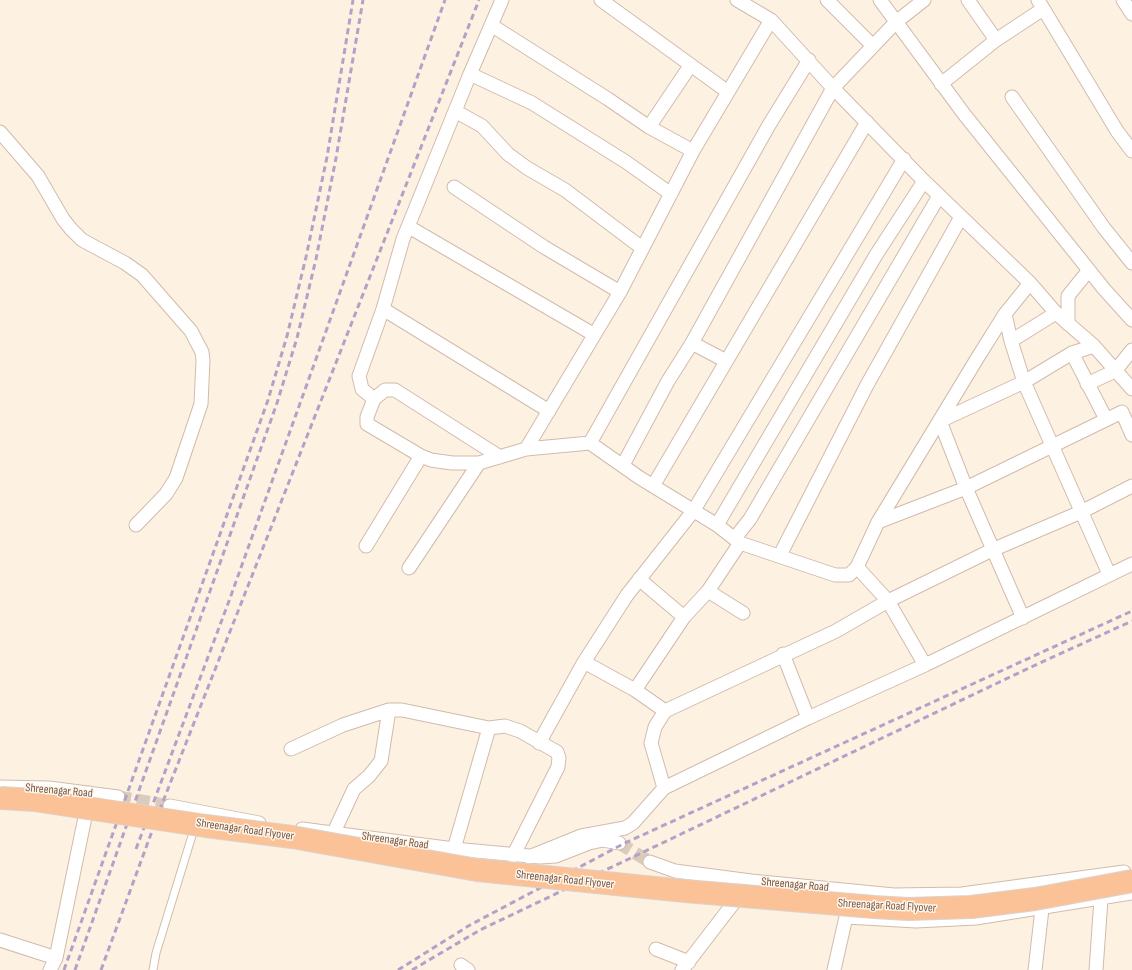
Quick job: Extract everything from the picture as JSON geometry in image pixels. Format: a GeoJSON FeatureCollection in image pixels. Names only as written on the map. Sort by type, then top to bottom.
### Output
{"type":"FeatureCollection","features":[{"type":"Feature","properties":{"kind":"highway","name":"Shreenagar Road Flyover"},"geometry":{"type":"LineString","coordinates":[[0,798],[34,800],[206,826],[292,836],[477,870],[640,887],[881,908],[908,909],[971,907],[1035,898],[1132,881]]}},
{"type":"Feature","properties":{"kind":"street"},"geometry":{"type":"LineString","coordinates":[[374,399],[362,389],[359,376],[383,309],[409,227],[470,74],[502,0]]}},
{"type":"Feature","properties":{"kind":"street"},"geometry":{"type":"LineString","coordinates":[[601,0],[690,66],[728,92]]}},
{"type":"Feature","properties":{"kind":"street"},"geometry":{"type":"LineString","coordinates":[[737,0],[771,20],[809,60],[832,88],[939,196],[1030,283],[1056,313],[1094,346],[1132,389]]}},
{"type":"Feature","properties":{"kind":"street"},"geometry":{"type":"LineString","coordinates":[[827,0],[872,44]]}},
{"type":"Feature","properties":{"kind":"street"},"geometry":{"type":"LineString","coordinates":[[880,0],[964,114],[1089,270],[1132,320]]}},
{"type":"Feature","properties":{"kind":"street"},"geometry":{"type":"LineString","coordinates":[[623,465],[668,381],[692,343],[832,88],[872,44],[896,22],[924,0]]}},
{"type":"Feature","properties":{"kind":"street"},"geometry":{"type":"LineString","coordinates":[[968,0],[996,40]]}},
{"type":"Feature","properties":{"kind":"street"},"geometry":{"type":"LineString","coordinates":[[1123,0],[1132,14]]}},
{"type":"Feature","properties":{"kind":"street"},"geometry":{"type":"LineString","coordinates":[[941,84],[1041,4],[1117,130],[1132,152]]}},
{"type":"Feature","properties":{"kind":"street"},"geometry":{"type":"LineString","coordinates":[[526,449],[593,334],[620,292],[693,151],[771,20]]}},
{"type":"Feature","properties":{"kind":"street"},"geometry":{"type":"LineString","coordinates":[[491,25],[608,99],[649,127],[693,151]]}},
{"type":"Feature","properties":{"kind":"street"},"geometry":{"type":"LineString","coordinates":[[590,443],[769,125],[809,60]]}},
{"type":"Feature","properties":{"kind":"street"},"geometry":{"type":"LineString","coordinates":[[649,127],[690,66]]}},
{"type":"Feature","properties":{"kind":"street"},"geometry":{"type":"LineString","coordinates":[[470,74],[532,103],[626,162],[671,194]]}},
{"type":"Feature","properties":{"kind":"street"},"geometry":{"type":"LineString","coordinates":[[1012,97],[1104,228],[1132,263]]}},
{"type":"Feature","properties":{"kind":"street"},"geometry":{"type":"LineString","coordinates":[[455,111],[482,126],[508,154],[527,168],[565,190],[642,248]]}},
{"type":"Feature","properties":{"kind":"street"},"geometry":{"type":"LineString","coordinates":[[653,486],[867,122]]}},
{"type":"Feature","properties":{"kind":"street"},"geometry":{"type":"LineString","coordinates":[[0,132],[38,176],[63,219],[71,229],[82,240],[125,263],[142,275],[191,331],[202,352],[201,404],[176,478],[166,494],[136,525]]}},
{"type":"Feature","properties":{"kind":"street"},"geometry":{"type":"LineString","coordinates":[[540,743],[584,662],[639,579],[694,510],[904,159]]}},
{"type":"Feature","properties":{"kind":"street"},"geometry":{"type":"LineString","coordinates":[[717,525],[876,255],[924,181]]}},
{"type":"Feature","properties":{"kind":"street"},"geometry":{"type":"LineString","coordinates":[[454,187],[544,247],[620,292]]}},
{"type":"Feature","properties":{"kind":"street"},"geometry":{"type":"LineString","coordinates":[[635,690],[684,617],[708,591],[939,196]]}},
{"type":"Feature","properties":{"kind":"street"},"geometry":{"type":"LineString","coordinates":[[780,555],[867,385],[961,217]]}},
{"type":"Feature","properties":{"kind":"street"},"geometry":{"type":"LineString","coordinates":[[409,227],[593,334]]}},
{"type":"Feature","properties":{"kind":"street"},"geometry":{"type":"LineString","coordinates":[[1068,324],[1068,296],[1089,270]]}},
{"type":"Feature","properties":{"kind":"street"},"geometry":{"type":"LineString","coordinates":[[500,457],[395,390],[385,390],[374,399],[367,417],[368,424],[421,456],[431,460],[452,463],[479,463],[500,457],[526,449],[590,443],[653,486],[717,525],[737,540],[835,575],[849,575],[857,567],[878,522],[1005,314],[1030,283]]}},
{"type":"Feature","properties":{"kind":"street"},"geometry":{"type":"LineString","coordinates":[[383,309],[549,411]]}},
{"type":"Feature","properties":{"kind":"street"},"geometry":{"type":"LineString","coordinates":[[1011,341],[1056,313]]}},
{"type":"Feature","properties":{"kind":"street"},"geometry":{"type":"LineString","coordinates":[[1005,314],[1011,341],[1024,382],[1109,574]]}},
{"type":"Feature","properties":{"kind":"street"},"geometry":{"type":"LineString","coordinates":[[692,343],[726,361]]}},
{"type":"Feature","properties":{"kind":"street"},"geometry":{"type":"LineString","coordinates":[[940,421],[1024,382],[1072,353],[1094,346]]}},
{"type":"Feature","properties":{"kind":"street"},"geometry":{"type":"LineString","coordinates":[[1087,384],[1115,371],[1132,350]]}},
{"type":"Feature","properties":{"kind":"street"},"geometry":{"type":"LineString","coordinates":[[1072,353],[1106,419]]}},
{"type":"Feature","properties":{"kind":"street"},"geometry":{"type":"LineString","coordinates":[[878,522],[966,488],[1122,412],[1132,434]]}},
{"type":"Feature","properties":{"kind":"street"},"geometry":{"type":"LineString","coordinates":[[940,421],[992,550],[1023,618]]}},
{"type":"Feature","properties":{"kind":"street"},"geometry":{"type":"LineString","coordinates":[[366,546],[421,456]]}},
{"type":"Feature","properties":{"kind":"street"},"geometry":{"type":"LineString","coordinates":[[409,568],[479,463]]}},
{"type":"Feature","properties":{"kind":"street"},"geometry":{"type":"LineString","coordinates":[[664,788],[651,743],[656,727],[665,711],[783,654],[836,631],[888,601],[992,550],[1081,512],[1132,486]]}},
{"type":"Feature","properties":{"kind":"street"},"geometry":{"type":"LineString","coordinates":[[529,857],[581,836],[626,828],[664,788],[808,718],[925,665],[1132,564]]}},
{"type":"Feature","properties":{"kind":"street"},"geometry":{"type":"LineString","coordinates":[[857,567],[888,601],[925,665]]}},
{"type":"Feature","properties":{"kind":"street"},"geometry":{"type":"LineString","coordinates":[[639,579],[684,617]]}},
{"type":"Feature","properties":{"kind":"street"},"geometry":{"type":"LineString","coordinates":[[708,591],[744,613]]}},
{"type":"Feature","properties":{"kind":"street"},"geometry":{"type":"LineString","coordinates":[[783,654],[808,718]]}},
{"type":"Feature","properties":{"kind":"street"},"geometry":{"type":"LineString","coordinates":[[584,662],[635,690],[665,711]]}},
{"type":"Feature","properties":{"kind":"street"},"geometry":{"type":"LineString","coordinates":[[291,749],[342,725],[389,710],[402,710],[489,728],[505,726],[520,730],[557,752],[559,758],[558,767],[513,856]]}},
{"type":"Feature","properties":{"kind":"street"},"geometry":{"type":"LineString","coordinates":[[334,832],[354,789],[369,776],[381,761],[389,710]]}},
{"type":"Feature","properties":{"kind":"street"},"geometry":{"type":"LineString","coordinates":[[454,849],[489,728]]}},
{"type":"Feature","properties":{"kind":"street","name":"Shreenagar Road"},"geometry":{"type":"LineString","coordinates":[[0,787],[49,788],[118,797]]}},
{"type":"Feature","properties":{"kind":"street"},"geometry":{"type":"LineString","coordinates":[[50,970],[56,958],[90,793]]}},
{"type":"Feature","properties":{"kind":"street","name":"Shreenagar Road"},"geometry":{"type":"LineString","coordinates":[[170,806],[277,826],[334,832],[513,856],[556,856],[589,843],[603,840],[619,843]]}},
{"type":"Feature","properties":{"kind":"street"},"geometry":{"type":"LineString","coordinates":[[0,808],[46,812],[85,818]]}},
{"type":"Feature","properties":{"kind":"street","name":"Shreenagar Road"},"geometry":{"type":"LineString","coordinates":[[650,862],[675,871],[751,881],[807,885],[894,895],[962,894],[1132,870]]}},
{"type":"Feature","properties":{"kind":"street"},"geometry":{"type":"LineString","coordinates":[[656,949],[686,966],[751,881]]}},
{"type":"Feature","properties":{"kind":"street"},"geometry":{"type":"LineString","coordinates":[[834,970],[852,891]]}},
{"type":"Feature","properties":{"kind":"street"},"geometry":{"type":"LineString","coordinates":[[846,916],[944,921],[1042,909],[1132,893]]}},
{"type":"Feature","properties":{"kind":"street"},"geometry":{"type":"LineString","coordinates":[[1096,970],[1101,899]]}},
{"type":"Feature","properties":{"kind":"street"},"geometry":{"type":"LineString","coordinates":[[1035,970],[1042,909]]}},
{"type":"Feature","properties":{"kind":"street"},"geometry":{"type":"LineString","coordinates":[[0,940],[56,958]]}},
{"type":"Feature","properties":{"kind":"lane"},"geometry":{"type":"LineString","coordinates":[[153,970],[156,953],[178,876],[200,811]]}},
{"type":"Feature","properties":{"kind":"tunnel"},"geometry":{"type":"LineString","coordinates":[[118,797],[170,806]]}},
{"type":"Feature","properties":{"kind":"tunnel"},"geometry":{"type":"LineString","coordinates":[[619,843],[650,862]]}},
{"type":"Feature","properties":{"kind":"railway"},"geometry":{"type":"LineString","coordinates":[[64,970],[268,400],[287,336],[306,257],[327,157],[353,0]]}},
{"type":"Feature","properties":{"kind":"railway"},"geometry":{"type":"LineString","coordinates":[[75,970],[277,403],[297,338],[316,259],[336,158],[363,0]]}},
{"type":"Feature","properties":{"kind":"railway"},"geometry":{"type":"LineString","coordinates":[[136,849],[229,601],[445,0]]}},
{"type":"Feature","properties":{"kind":"railway"},"geometry":{"type":"LineString","coordinates":[[101,970],[162,804],[479,0]]}},
{"type":"Feature","properties":{"kind":"railway"},"geometry":{"type":"LineString","coordinates":[[398,970],[470,925],[625,843],[1132,611]]}},
{"type":"Feature","properties":{"kind":"railway"},"geometry":{"type":"LineString","coordinates":[[412,970],[480,930],[1031,667],[1132,621]]}}]}
